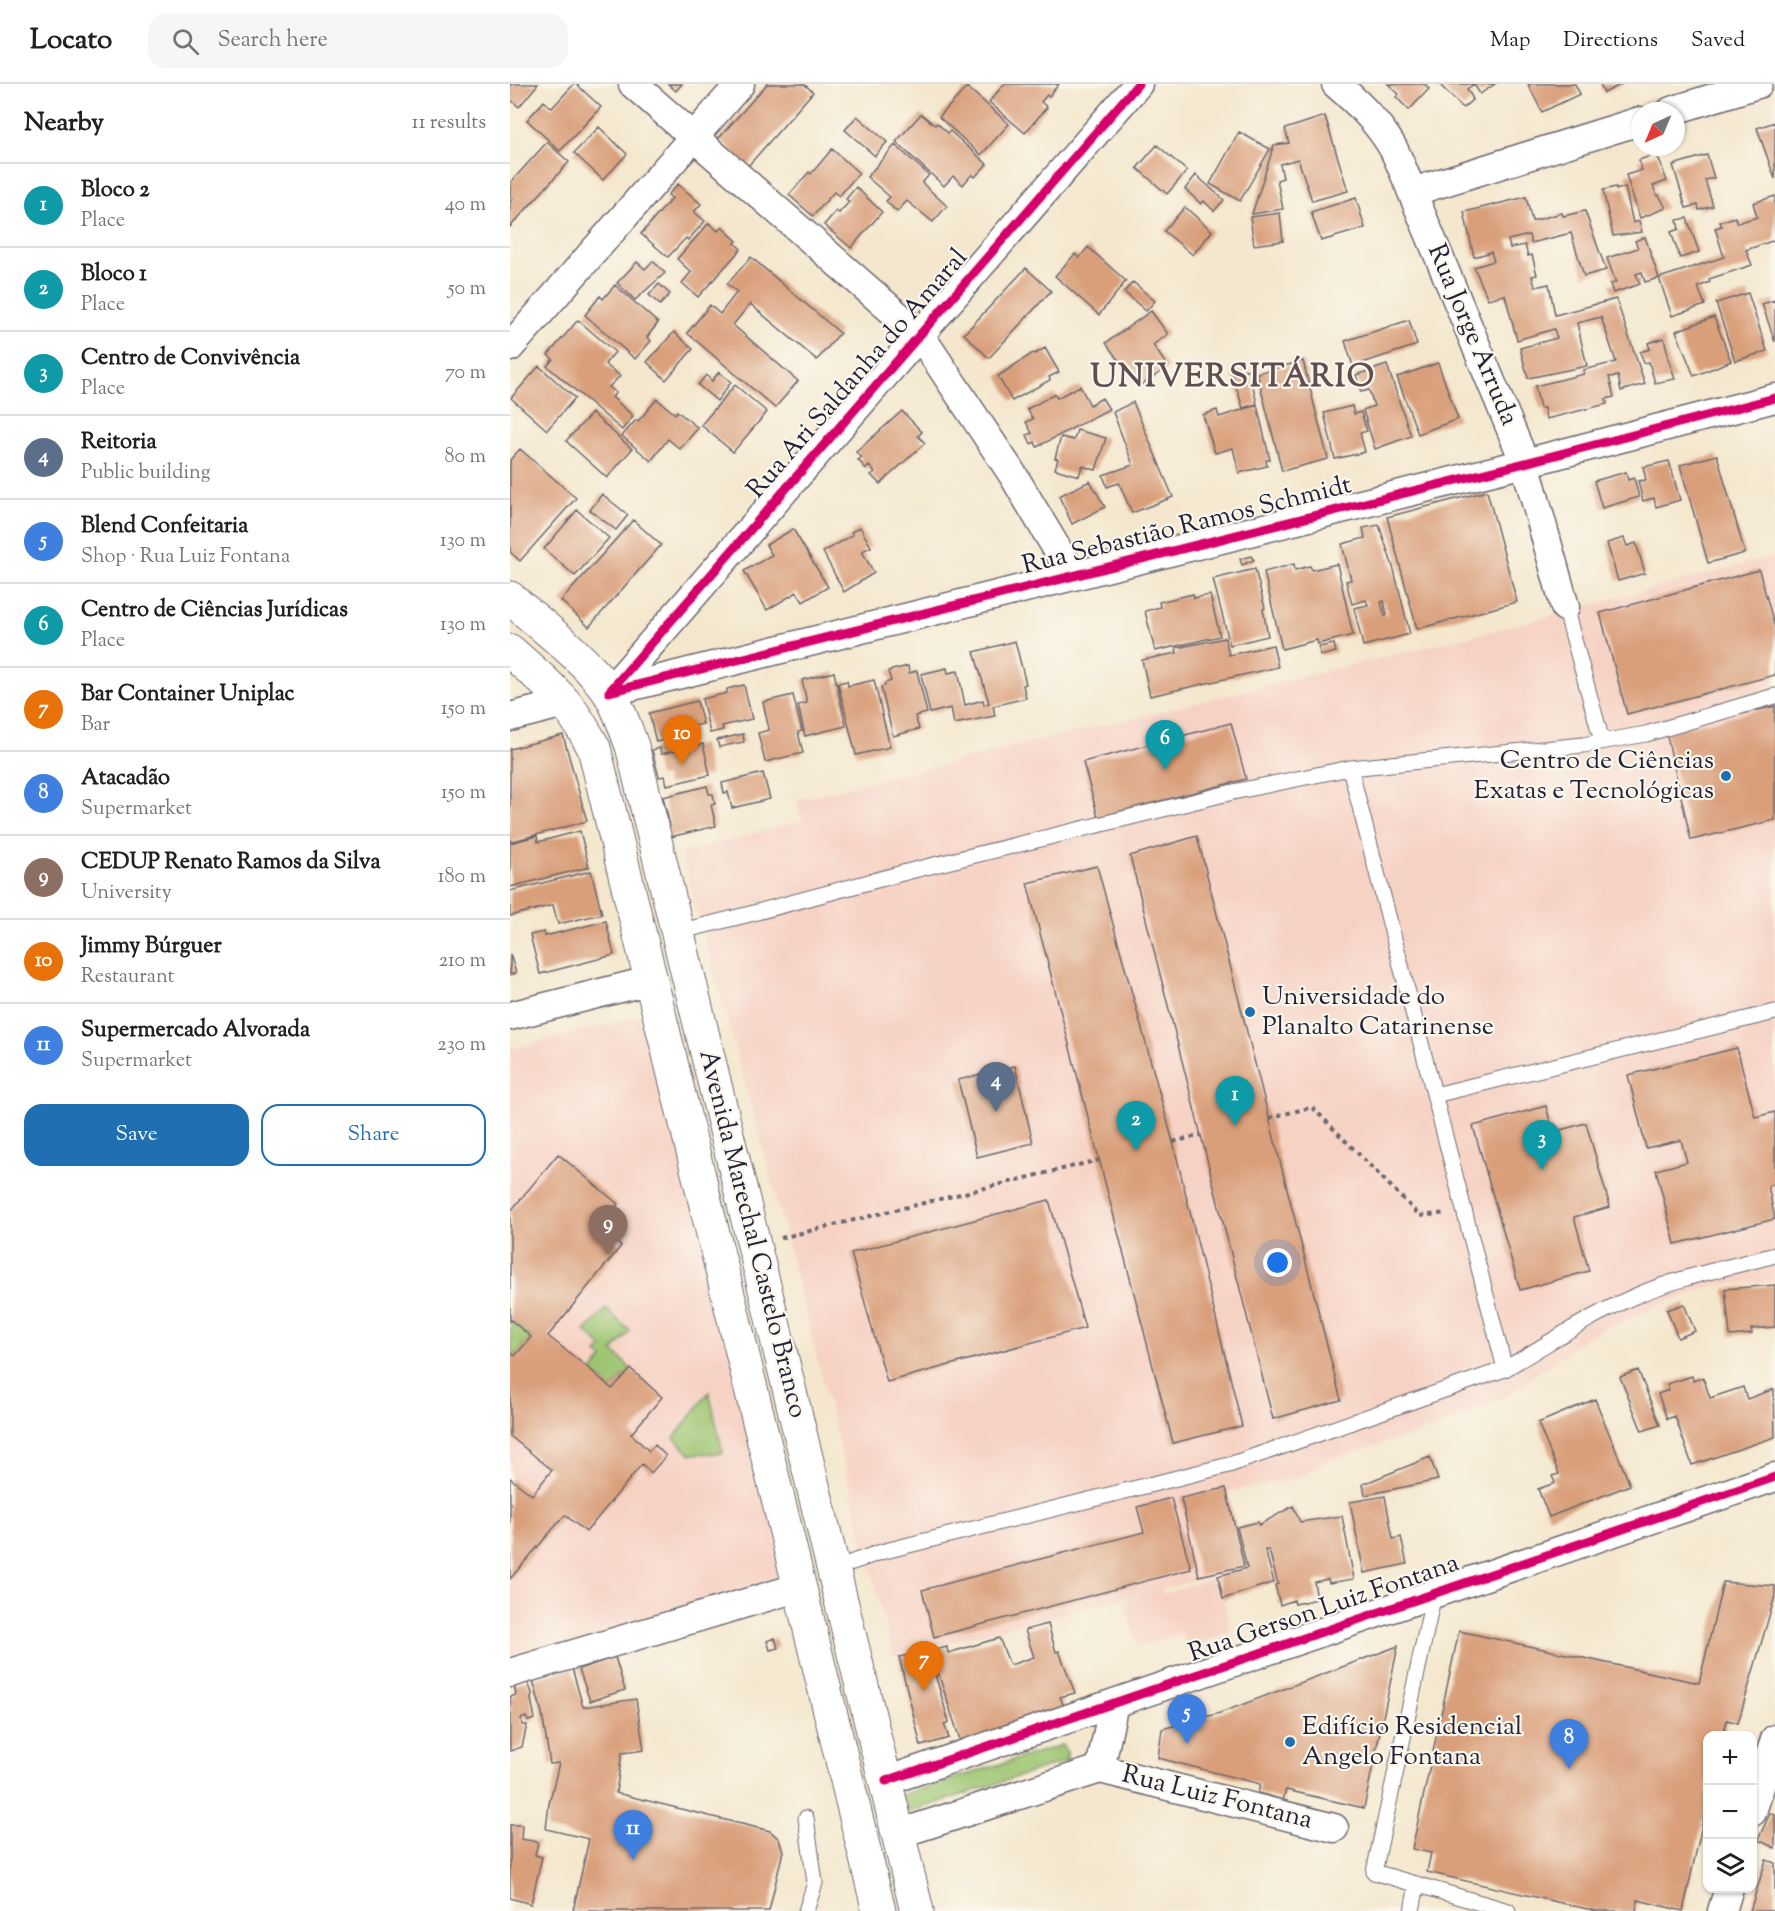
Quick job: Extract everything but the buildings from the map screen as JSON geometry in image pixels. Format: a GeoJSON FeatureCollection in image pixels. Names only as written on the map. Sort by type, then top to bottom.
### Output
{"type":"FeatureCollection","features":[{"type":"Feature","properties":{"kind":"main road","name":"Avenida Marechal Castelo Branco"},"geometry":{"type":"LineString","coordinates":[[510,598],[568,649],[609,692],[632,746],[917,1911]]}},
{"type":"Feature","properties":{"kind":"main road"},"geometry":{"type":"LineString","coordinates":[[510,646],[609,692]]}},
{"type":"Feature","properties":{"kind":"main road","name":"Avenida Marechal Castelo Branco"},"geometry":{"type":"LineString","coordinates":[[510,651],[565,703],[580,722],[594,747],[879,1911]]}},
{"type":"Feature","properties":{"kind":"main road"},"geometry":{"type":"LineString","coordinates":[[886,1781],[854,1810],[898,1834]]}},
{"type":"Feature","properties":{"kind":"street"},"geometry":{"type":"LineString","coordinates":[[633,84],[920,335],[1013,475],[1072,576]]}},
{"type":"Feature","properties":{"kind":"street"},"geometry":{"type":"LineString","coordinates":[[510,347],[740,84]]}},
{"type":"Feature","properties":{"kind":"street","name":"Rua Ari Saldanha do Amaral"},"geometry":{"type":"LineString","coordinates":[[609,692],[1138,84]]}},
{"type":"Feature","properties":{"kind":"street","name":"Rua Jorge Arruda"},"geometry":{"type":"LineString","coordinates":[[1336,84],[1376,123],[1393,149],[1412,192],[1525,463],[1565,607]]}},
{"type":"Feature","properties":{"kind":"street"},"geometry":{"type":"LineString","coordinates":[[1685,107],[1758,84]]}},
{"type":"Feature","properties":{"kind":"street"},"geometry":{"type":"LineString","coordinates":[[1412,192],[1631,124]]}},
{"type":"Feature","properties":{"kind":"street","name":"Rua Sebastião Ramos Schmidt"},"geometry":{"type":"LineString","coordinates":[[609,692],[1525,463],[1775,398]]}},
{"type":"Feature","properties":{"kind":"street"},"geometry":{"type":"LineString","coordinates":[[510,717],[565,703]]}},
{"type":"Feature","properties":{"kind":"street"},"geometry":{"type":"LineString","coordinates":[[510,1016],[652,980]]}},
{"type":"Feature","properties":{"kind":"street","name":"Rua Gerson Luiz Fontana"},"geometry":{"type":"LineString","coordinates":[[886,1781],[1775,1477]]}},
{"type":"Feature","properties":{"kind":"street"},"geometry":{"type":"LineString","coordinates":[[510,1673],[800,1587]]}},
{"type":"Feature","properties":{"kind":"street"},"geometry":{"type":"LineString","coordinates":[[898,1834],[1100,1769],[1114,1703]]}},
{"type":"Feature","properties":{"kind":"street"},"geometry":{"type":"LineString","coordinates":[[1757,1796],[1775,1739]]}},
{"type":"Feature","properties":{"kind":"street","name":"Rua Luiz Fontana"},"geometry":{"type":"LineString","coordinates":[[1100,1769],[1334,1828]]}},
{"type":"Feature","properties":{"kind":"street"},"geometry":{"type":"LineString","coordinates":[[1722,1911],[1727,1893]]}},
{"type":"Feature","properties":{"kind":"lane"},"geometry":{"type":"LineString","coordinates":[[1565,607],[1602,741]]}},
{"type":"Feature","properties":{"kind":"lane"},"geometry":{"type":"LineString","coordinates":[[678,932],[914,870],[1274,783],[1350,768],[1522,752],[1646,734],[1775,696]]}},
{"type":"Feature","properties":{"kind":"lane"},"geometry":{"type":"LineString","coordinates":[[1350,768],[1505,1369]]}},
{"type":"Feature","properties":{"kind":"lane"},"geometry":{"type":"LineString","coordinates":[[1435,1095],[1775,1012]]}},
{"type":"Feature","properties":{"kind":"lane"},"geometry":{"type":"LineString","coordinates":[[833,1569],[881,1552],[1229,1465],[1505,1369],[1593,1316],[1635,1296],[1665,1285],[1775,1256]]}},
{"type":"Feature","properties":{"kind":"lane"},"geometry":{"type":"LineString","coordinates":[[1434,1594],[1374,1872],[1508,1911]]}},
{"type":"Feature","properties":{"kind":"lane"},"geometry":{"type":"LineString","coordinates":[[806,1818],[815,1883],[806,1911]]}},
{"type":"Feature","properties":{"kind":"lane"},"geometry":{"type":"LineString","coordinates":[[1412,1911],[1418,1884]]}},
{"type":"Feature","properties":{"kind":"path"},"geometry":{"type":"LineString","coordinates":[[1269,1118],[1312,1107],[1420,1216],[1464,1211]]}},
{"type":"Feature","properties":{"kind":"path"},"geometry":{"type":"LineString","coordinates":[[1173,1142],[1201,1135]]}},
{"type":"Feature","properties":{"kind":"path"},"geometry":{"type":"LineString","coordinates":[[754,1245],[1099,1160]]}},
{"type":"Feature","properties":{"kind":"shaded area","name":"Universidade do Planalto Catarinense"},"geometry":{"type":"Polygon","coordinates":[[[1775,556],[1775,1281],[1713,1285],[1661,1305],[1588,1336],[1510,1394],[1443,1426],[1326,1461],[1300,1477],[1228,1492],[1246,1568],[1161,1589],[1163,1594],[1218,1576],[1231,1631],[1187,1648],[1182,1633],[1138,1647],[1125,1606],[1129,1605],[1127,1599],[1151,1591],[893,1656],[769,1171],[681,853],[802,821],[797,800],[1528,622],[1775,556]]]}},
{"type":"Feature","properties":{"kind":"shaded area"},"geometry":{"type":"Polygon","coordinates":[[[647,1014],[788,1581],[510,1662],[510,1049],[647,1014]]]}},
{"type":"Feature","properties":{"kind":"green space"},"geometry":{"type":"Polygon","coordinates":[[[606,1309],[630,1331],[613,1351],[631,1369],[612,1389],[592,1371],[603,1359],[597,1353],[603,1348],[585,1331],[606,1309]]]}},
{"type":"Feature","properties":{"kind":"green space"},"geometry":{"type":"Polygon","coordinates":[[[511,1320],[531,1337],[515,1356],[510,1352],[511,1320]]]}},
{"type":"Feature","properties":{"kind":"green space"},"geometry":{"type":"Polygon","coordinates":[[[709,1392],[723,1453],[690,1454],[674,1438],[709,1392]]]}},
{"type":"Feature","properties":{"kind":"green space"},"geometry":{"type":"Polygon","coordinates":[[[1062,1745],[1067,1752],[1067,1761],[909,1812],[901,1795],[1062,1745]]]}},
{"type":"Feature","properties":{"kind":"cycle path"},"geometry":{"type":"LineString","coordinates":[[609,692],[1138,84]]}},
{"type":"Feature","properties":{"kind":"cycle path"},"geometry":{"type":"LineString","coordinates":[[609,692],[1525,463],[1775,398]]}},
{"type":"Feature","properties":{"kind":"cycle path"},"geometry":{"type":"LineString","coordinates":[[886,1781],[1775,1477]]}},
{"type":"Feature","properties":{"kind":"place","name":"Jimmy Búrguer"},"geometry":{"type":"Point","coordinates":[682,765]}},
{"type":"Feature","properties":{"kind":"place","name":"Centro de Ciências Jurídicas"},"geometry":{"type":"Point","coordinates":[1165,770]}},
{"type":"Feature","properties":{"kind":"place","name":"Centro de Ciências Exatas e Tecnológicas"},"geometry":{"type":"Point","coordinates":[1726,776]}},
{"type":"Feature","properties":{"kind":"place","name":"Universidade do Planalto Catarinense"},"geometry":{"type":"Point","coordinates":[1250,1012]}},
{"type":"Feature","properties":{"kind":"place","name":"Reitoria"},"geometry":{"type":"Point","coordinates":[996,1112]}},
{"type":"Feature","properties":{"kind":"place","name":"Bloco 2"},"geometry":{"type":"Point","coordinates":[1235,1126]}},
{"type":"Feature","properties":{"kind":"place","name":"Bloco 1"},"geometry":{"type":"Point","coordinates":[1136,1151]}},
{"type":"Feature","properties":{"kind":"place","name":"Centro de Convivência"},"geometry":{"type":"Point","coordinates":[1542,1170]}},
{"type":"Feature","properties":{"kind":"place","name":"CEDUP Renato Ramos da Silva"},"geometry":{"type":"Point","coordinates":[608,1255]}},
{"type":"Feature","properties":{"kind":"place","name":"Bar Container Uniplac"},"geometry":{"type":"Point","coordinates":[924,1691]}},
{"type":"Feature","properties":{"kind":"place","name":"Edifício Residencial Angelo Fontana"},"geometry":{"type":"Point","coordinates":[1290,1742]}},
{"type":"Feature","properties":{"kind":"place","name":"Blend Confeitaria"},"geometry":{"type":"Point","coordinates":[1187,1744]}},
{"type":"Feature","properties":{"kind":"place","name":"Atacadão"},"geometry":{"type":"Point","coordinates":[1569,1769]}},
{"type":"Feature","properties":{"kind":"place","name":"Supermercado Alvorada"},"geometry":{"type":"Point","coordinates":[633,1860]}},
{"type":"Feature","properties":{"kind":"district","name":"UNIVERSITÁRIO"},"geometry":{"type":"Point","coordinates":[1233,378]}}]}
